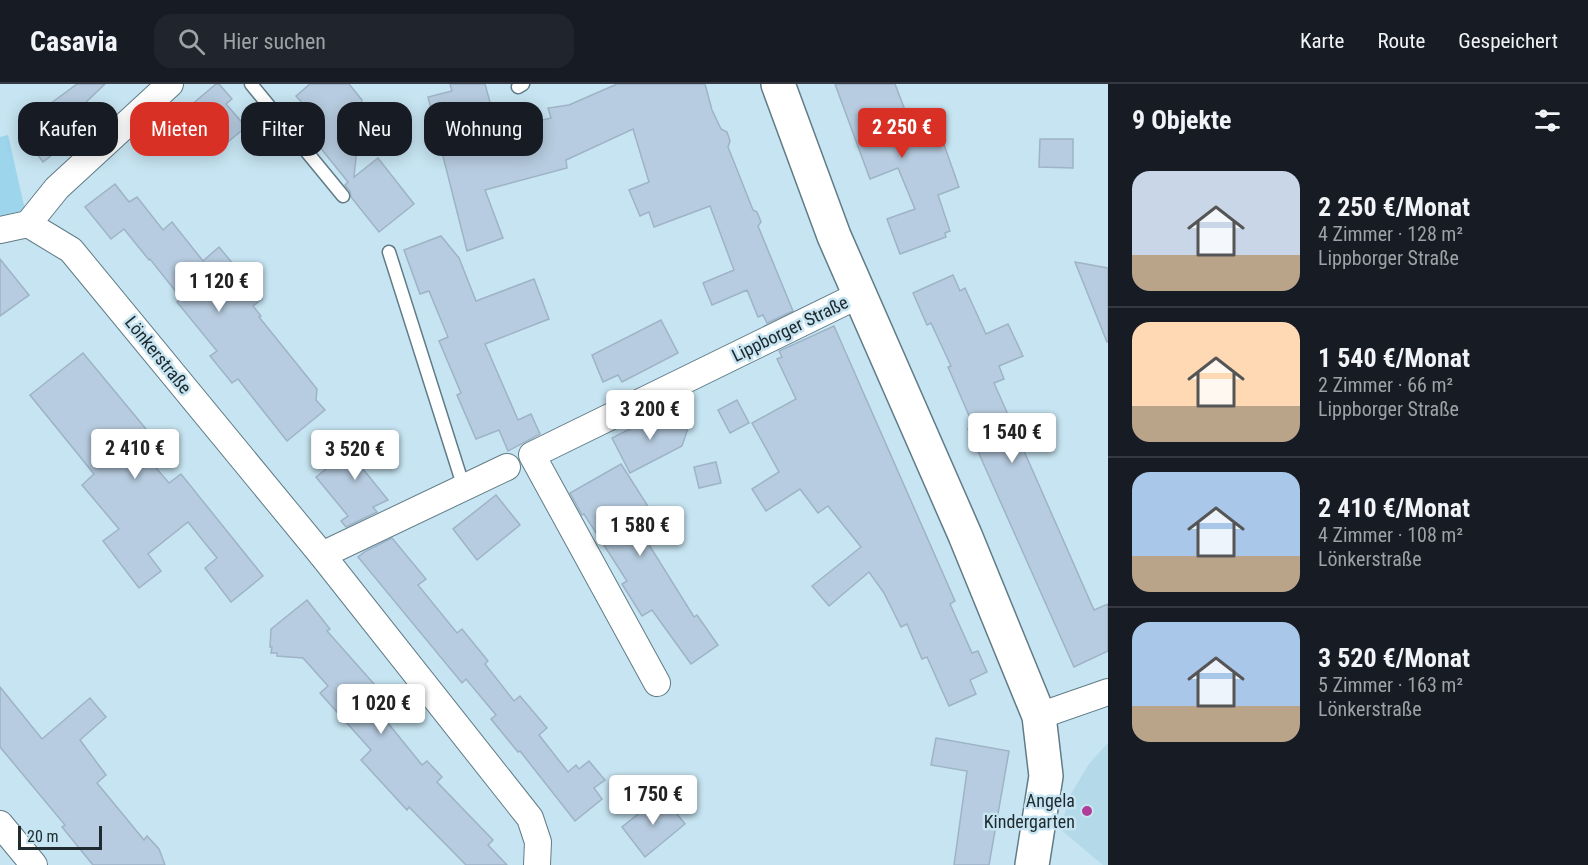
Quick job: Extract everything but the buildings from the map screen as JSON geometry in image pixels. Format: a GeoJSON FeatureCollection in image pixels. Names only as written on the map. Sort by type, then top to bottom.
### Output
{"type":"FeatureCollection","features":[{"type":"Feature","properties":{"kind":"main road","name":"Lippborger Straße"},"geometry":{"type":"LineString","coordinates":[[778,84],[834,236],[965,536],[1039,716],[1046,776],[1032,865]]}},
{"type":"Feature","properties":{"kind":"street"},"geometry":{"type":"LineString","coordinates":[[0,230],[28,224],[57,188],[170,84]]}},
{"type":"Feature","properties":{"kind":"street","name":"Lönkerstraße"},"geometry":{"type":"LineString","coordinates":[[28,224],[71,250],[322,555],[530,818],[538,842],[537,865]]}},
{"type":"Feature","properties":{"kind":"street","name":"Lippborger Straße"},"geometry":{"type":"LineString","coordinates":[[657,683],[532,455],[861,294]]}},
{"type":"Feature","properties":{"kind":"street"},"geometry":{"type":"LineString","coordinates":[[322,555],[507,468]]}},
{"type":"Feature","properties":{"kind":"street"},"geometry":{"type":"LineString","coordinates":[[1039,716],[1108,692]]}},
{"type":"Feature","properties":{"kind":"street"},"geometry":{"type":"LineString","coordinates":[[0,824],[34,865]]}},
{"type":"Feature","properties":{"kind":"lane"},"geometry":{"type":"LineString","coordinates":[[251,84],[343,196]]}},
{"type":"Feature","properties":{"kind":"lane"},"geometry":{"type":"LineString","coordinates":[[389,252],[464,488]]}},
{"type":"Feature","properties":{"kind":"shaded area"},"geometry":{"type":"Polygon","coordinates":[[[8,135],[25,210],[0,216],[0,137],[8,135]]]}},
{"type":"Feature","properties":{"kind":"shaded area","name":"Angela Kindergarten"},"geometry":{"type":"Polygon","coordinates":[[[1108,743],[1108,865],[1103,865],[1060,829],[1071,794],[1089,764],[1108,743]]]}},
{"type":"Feature","properties":{"kind":"place","name":"Angela Kindergarten"},"geometry":{"type":"Point","coordinates":[1087,811]}}]}
